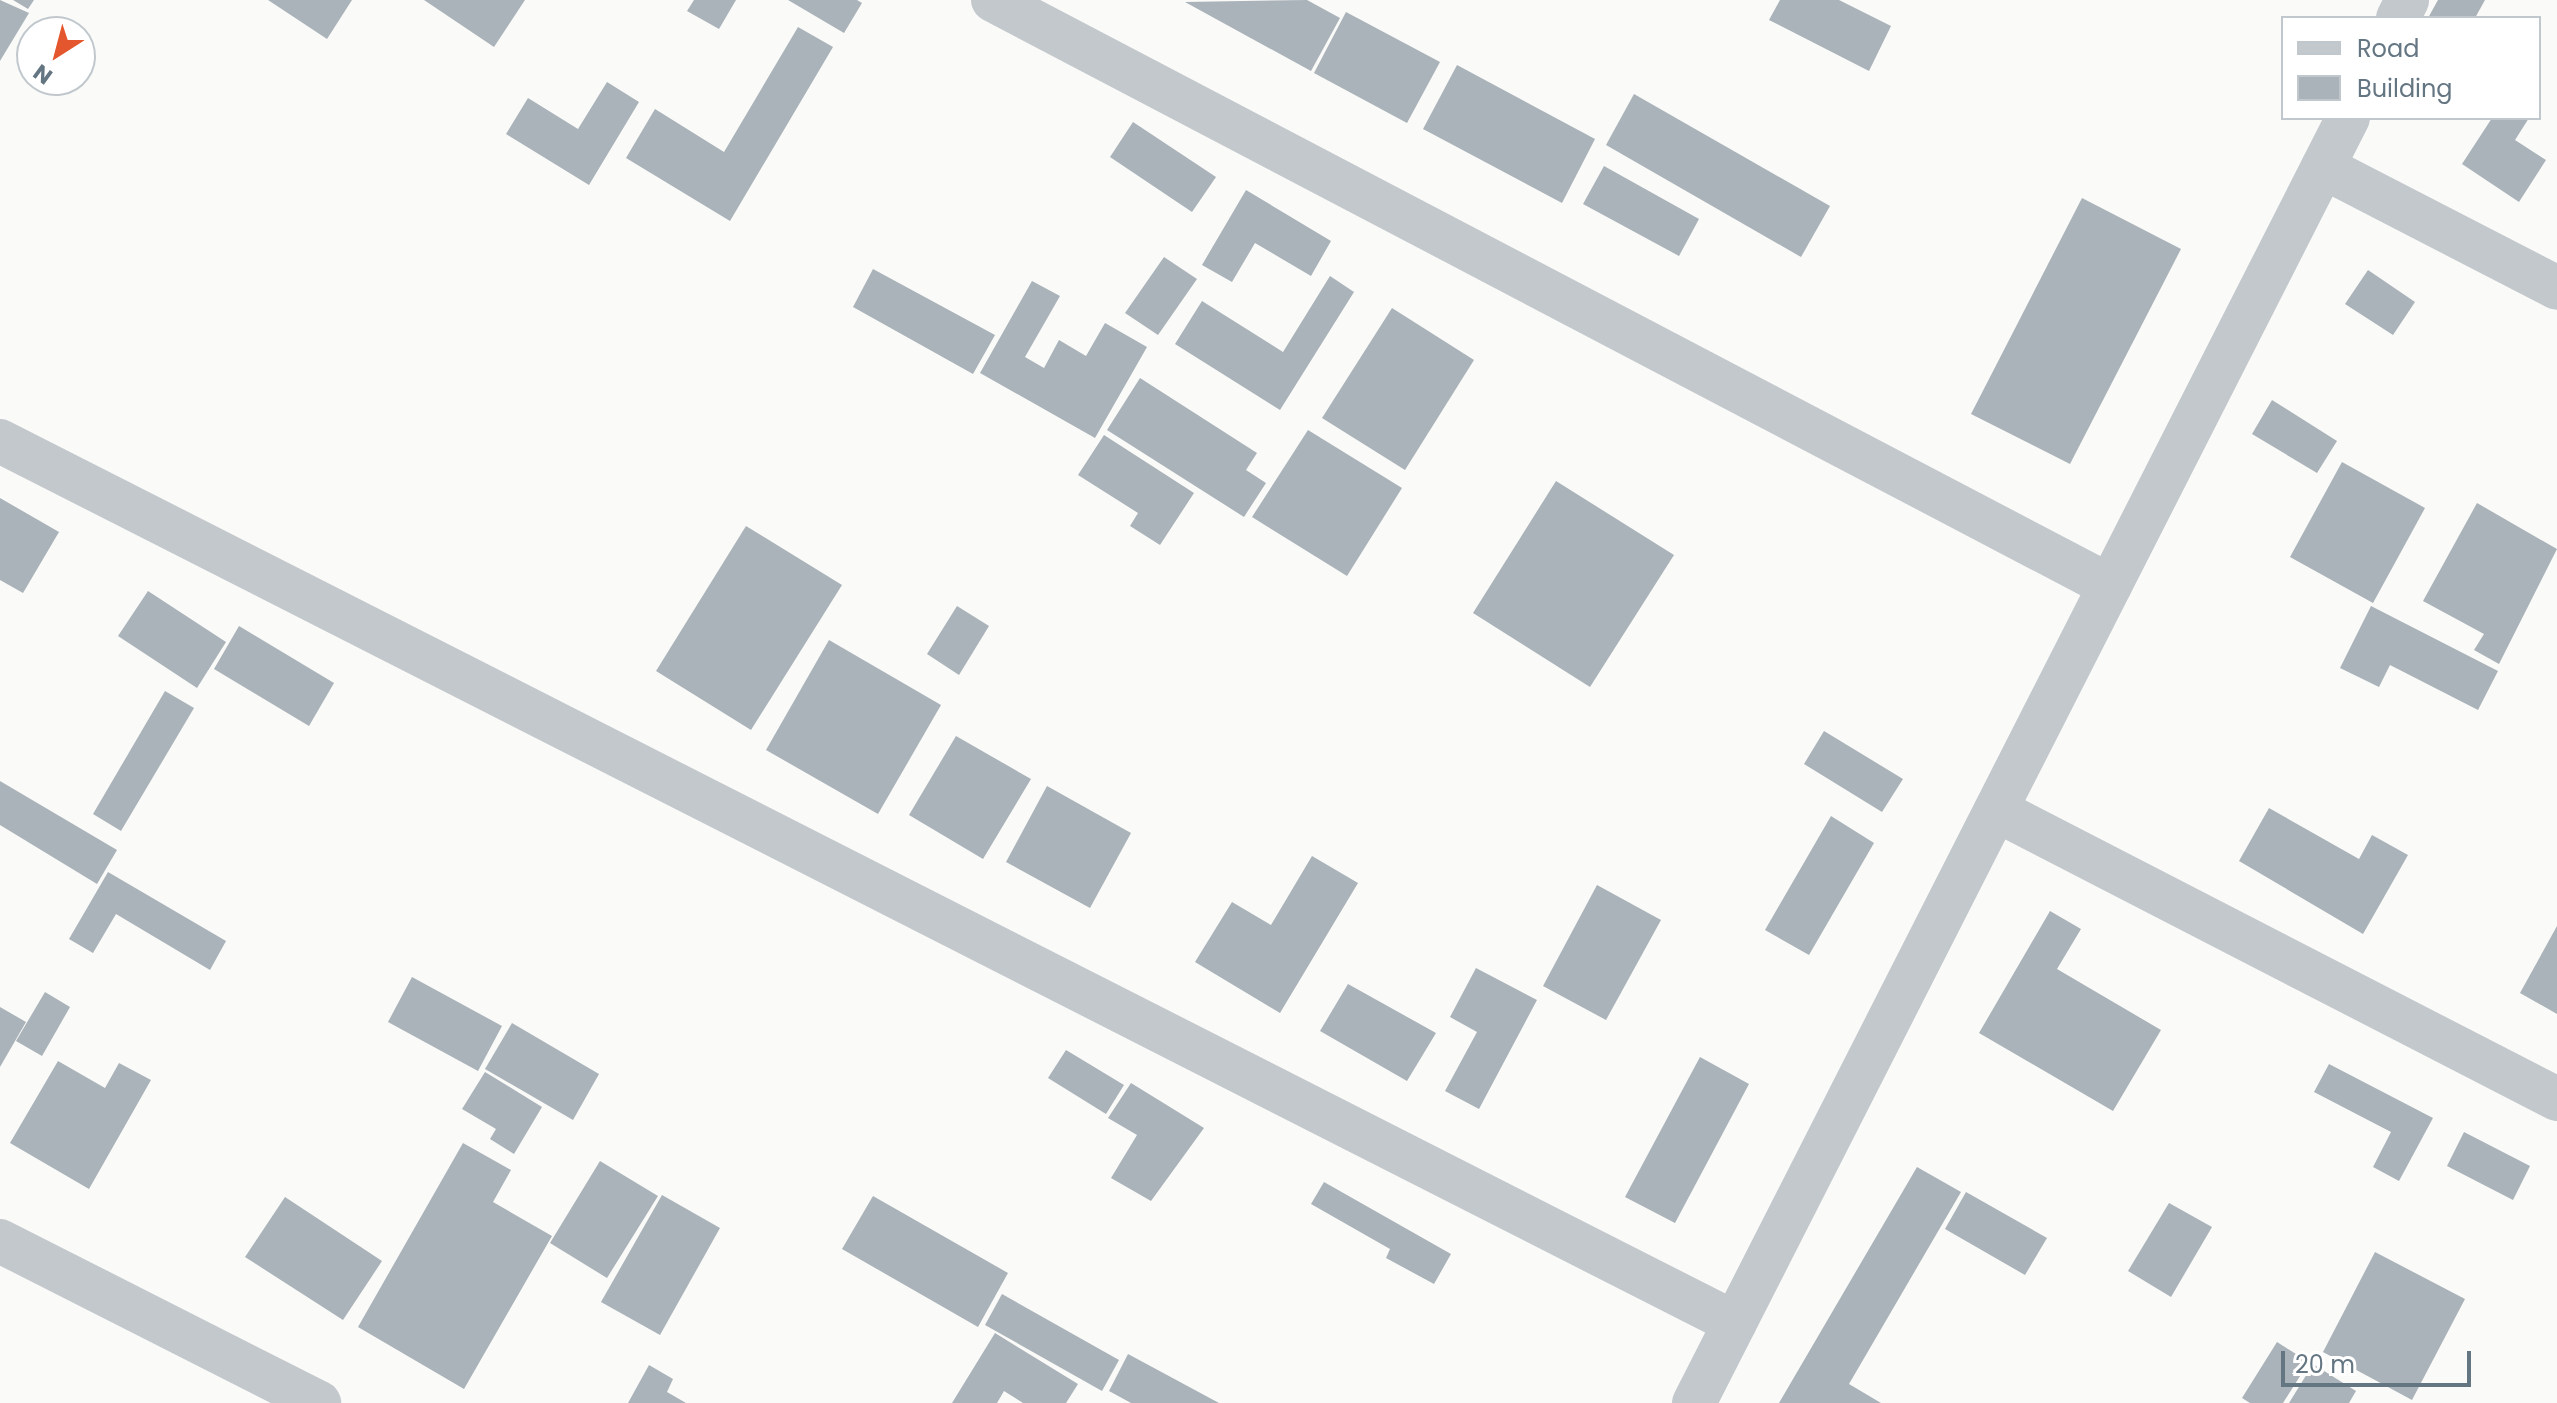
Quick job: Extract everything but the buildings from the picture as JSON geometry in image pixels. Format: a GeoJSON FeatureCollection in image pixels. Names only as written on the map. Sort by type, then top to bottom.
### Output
{"type":"FeatureCollection","features":[{"type":"Feature","properties":{"kind":"street"},"geometry":{"type":"LineString","coordinates":[[993,0],[2110,586]]}},
{"type":"Feature","properties":{"kind":"street"},"geometry":{"type":"LineString","coordinates":[[1694,1403],[2347,120]]}},
{"type":"Feature","properties":{"kind":"street"},"geometry":{"type":"LineString","coordinates":[[2323,167],[2557,288]]}},
{"type":"Feature","properties":{"kind":"street"},"geometry":{"type":"LineString","coordinates":[[0,441],[1735,1323]]}},
{"type":"Feature","properties":{"kind":"street"},"geometry":{"type":"LineString","coordinates":[[1996,810],[2557,1099]]}},
{"type":"Feature","properties":{"kind":"street"},"geometry":{"type":"LineString","coordinates":[[0,1241],[319,1403]]}}]}
